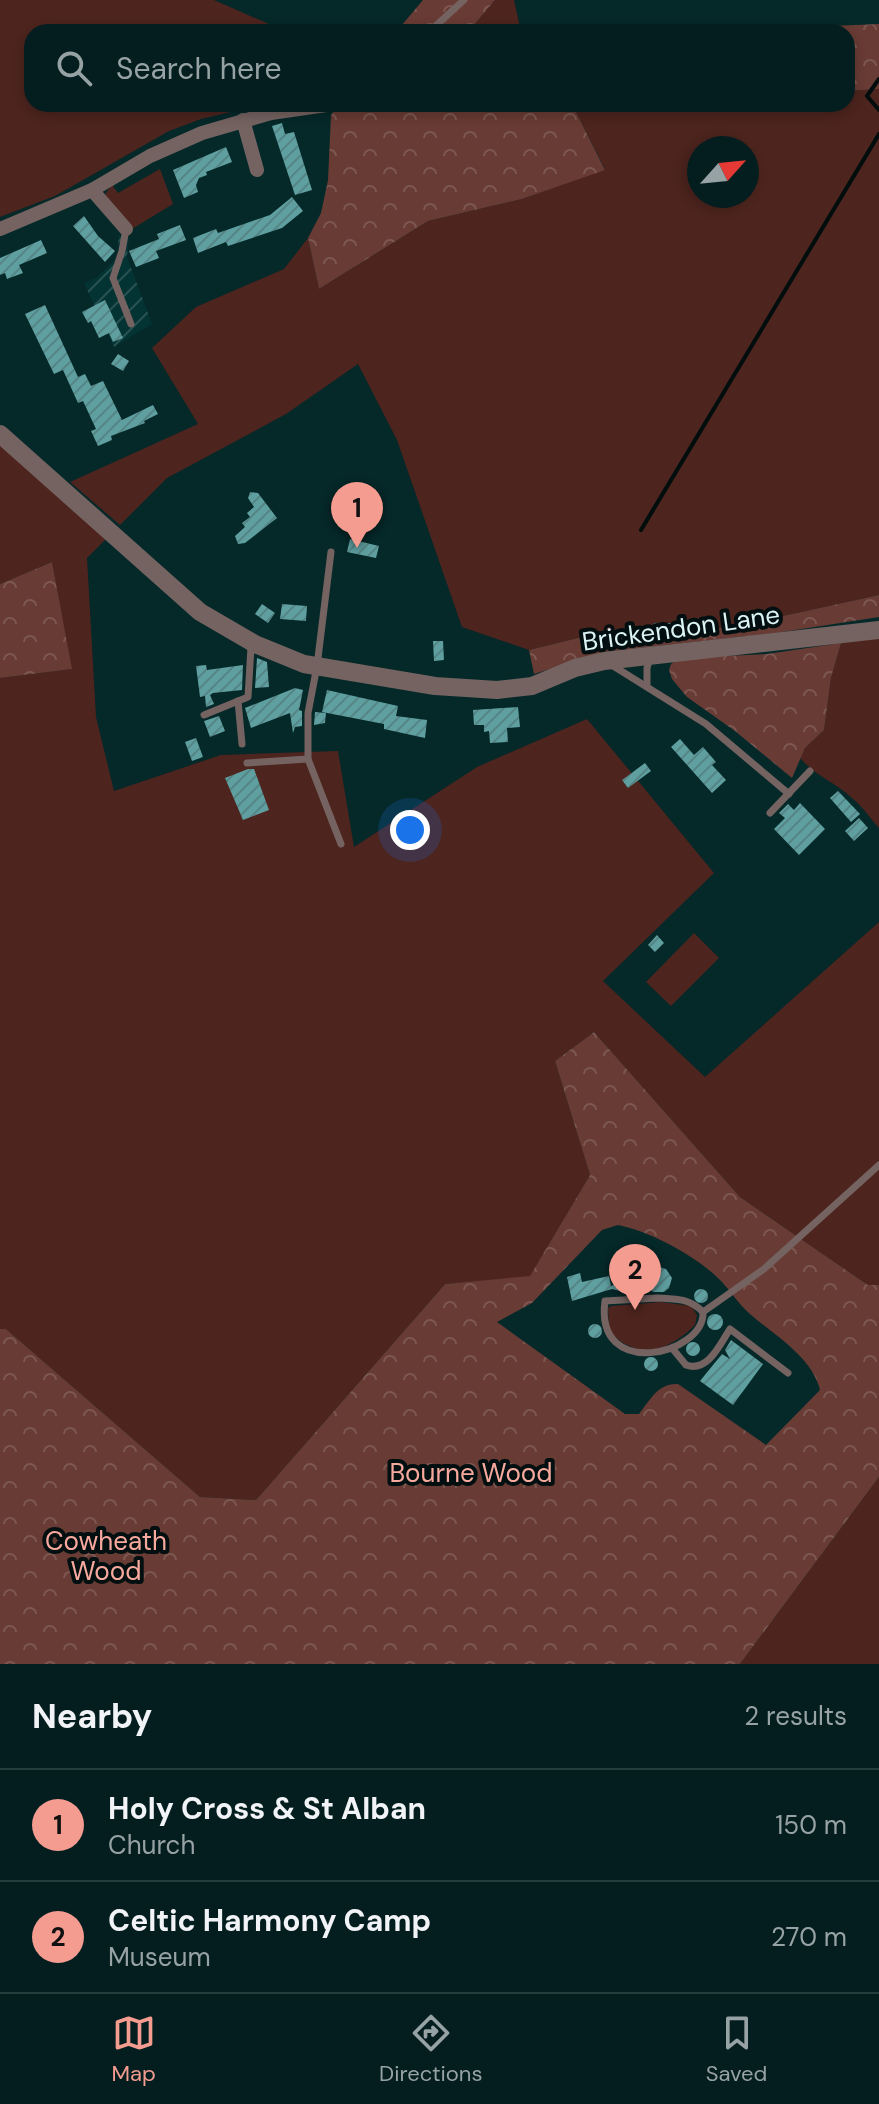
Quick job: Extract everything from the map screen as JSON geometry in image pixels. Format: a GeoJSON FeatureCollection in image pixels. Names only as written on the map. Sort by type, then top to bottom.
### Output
{"type":"FeatureCollection","features":[{"type":"Feature","properties":{"kind":"street"},"geometry":{"type":"LineString","coordinates":[[0,229],[92,190],[156,153],[202,133],[278,112]]}},
{"type":"Feature","properties":{"kind":"street"},"geometry":{"type":"LineString","coordinates":[[243,120],[257,170]]}},
{"type":"Feature","properties":{"kind":"street"},"geometry":{"type":"LineString","coordinates":[[92,190],[126,229]]}},
{"type":"Feature","properties":{"kind":"street","name":"Brickendon Lane"},"geometry":{"type":"LineString","coordinates":[[0,434],[200,612],[255,644],[304,664],[435,686],[497,690],[532,686],[575,668],[604,661],[879,630]]}},
{"type":"Feature","properties":{"kind":"lane"},"geometry":{"type":"LineString","coordinates":[[438,24],[464,0]]}},
{"type":"Feature","properties":{"kind":"lane"},"geometry":{"type":"LineString","coordinates":[[126,229],[113,278],[131,324]]}},
{"type":"Feature","properties":{"kind":"lane"},"geometry":{"type":"LineString","coordinates":[[331,552],[308,713],[308,759],[341,844]]}},
{"type":"Feature","properties":{"kind":"lane"},"geometry":{"type":"LineString","coordinates":[[204,715],[248,697],[251,647],[255,644]]}},
{"type":"Feature","properties":{"kind":"lane"},"geometry":{"type":"LineString","coordinates":[[647,685],[650,656]]}},
{"type":"Feature","properties":{"kind":"lane"},"geometry":{"type":"LineString","coordinates":[[604,661],[647,685],[732,744],[789,794]]}},
{"type":"Feature","properties":{"kind":"lane"},"geometry":{"type":"LineString","coordinates":[[238,701],[242,744]]}},
{"type":"Feature","properties":{"kind":"lane"},"geometry":{"type":"LineString","coordinates":[[247,763],[308,759]]}},
{"type":"Feature","properties":{"kind":"lane"},"geometry":{"type":"LineString","coordinates":[[770,813],[810,771]]}},
{"type":"Feature","properties":{"kind":"lane"},"geometry":{"type":"LineString","coordinates":[[703,1312],[764,1269],[879,1165]]}},
{"type":"Feature","properties":{"kind":"lane"},"geometry":{"type":"LineString","coordinates":[[683,1299],[703,1312],[700,1327],[672,1348],[647,1353],[633,1353],[620,1347],[605,1329],[603,1317],[605,1301],[683,1299]]}},
{"type":"Feature","properties":{"kind":"lane"},"geometry":{"type":"LineString","coordinates":[[672,1348],[686,1365],[699,1367],[706,1363],[730,1329],[788,1373]]}},
{"type":"Feature","properties":{"kind":"shaded area"},"geometry":{"type":"Polygon","coordinates":[[[0,0],[214,0],[269,24],[24,24],[24,112],[230,112],[169,131],[55,196],[0,217],[0,0]]]}},
{"type":"Feature","properties":{"kind":"shaded area"},"geometry":{"type":"Polygon","coordinates":[[[495,0],[514,0],[519,24],[475,24],[495,0]]]}},
{"type":"Feature","properties":{"kind":"shaded area"},"geometry":{"type":"Polygon","coordinates":[[[879,89],[879,595],[751,623],[659,637],[586,636],[529,650],[462,627],[397,440],[358,364],[286,414],[167,478],[120,525],[70,482],[198,424],[152,348],[196,307],[284,269],[308,238],[319,289],[428,221],[522,199],[605,169],[576,112],[855,112],[855,90],[879,89]]]}},
{"type":"Feature","properties":{"kind":"shaded area"},"geometry":{"type":"Polygon","coordinates":[[[160,169],[173,204],[132,229],[107,202],[105,194],[112,185],[118,193],[160,169]]]}},
{"type":"Feature","properties":{"kind":"shaded area"},"geometry":{"type":"Polygon","coordinates":[[[119,235],[129,239],[127,257],[152,324],[114,347],[84,283],[96,278],[117,258],[119,235]]]}},
{"type":"Feature","properties":{"kind":"shaded area"},"geometry":{"type":"Polygon","coordinates":[[[0,438],[106,539],[87,558],[96,717],[114,791],[221,755],[338,751],[354,847],[477,767],[587,719],[714,873],[603,981],[705,1077],[879,922],[879,1285],[868,1285],[740,1197],[594,1032],[555,1061],[590,1175],[530,1277],[445,1284],[256,1500],[200,1497],[6,1329],[0,1329],[0,678],[71,669],[52,562],[0,584],[0,438]]]}},
{"type":"Feature","properties":{"kind":"shaded area"},"geometry":{"type":"Polygon","coordinates":[[[879,637],[879,828],[856,801],[800,758],[805,748],[824,730],[831,678],[841,643],[879,637]]]}},
{"type":"Feature","properties":{"kind":"shaded area"},"geometry":{"type":"Polygon","coordinates":[[[694,933],[719,958],[671,1006],[646,982],[694,933]]]}},
{"type":"Feature","properties":{"kind":"shaded area"},"geometry":{"type":"Polygon","coordinates":[[[661,1302],[691,1306],[697,1315],[695,1325],[674,1342],[663,1347],[641,1349],[630,1347],[609,1331],[608,1308],[611,1306],[661,1302]]]}},
{"type":"Feature","properties":{"kind":"shaded area"},"geometry":{"type":"Polygon","coordinates":[[[879,1477],[879,1664],[740,1664],[879,1477]]]}},
{"type":"Feature","properties":{"kind":"green space"},"geometry":{"type":"Polygon","coordinates":[[[423,0],[495,0],[475,24],[403,24],[423,0]]]}},
{"type":"Feature","properties":{"kind":"green space"},"geometry":{"type":"Polygon","coordinates":[[[879,24],[879,89],[855,90],[855,25],[879,24]]]}},
{"type":"Feature","properties":{"kind":"green space"},"geometry":{"type":"Polygon","coordinates":[[[333,112],[576,112],[605,170],[522,199],[428,221],[319,289],[308,238],[321,213],[328,180],[333,112]]]}},
{"type":"Feature","properties":{"kind":"green space"},"geometry":{"type":"Polygon","coordinates":[[[52,562],[72,669],[0,678],[0,584],[52,562]]]}},
{"type":"Feature","properties":{"kind":"green space"},"geometry":{"type":"Polygon","coordinates":[[[879,595],[879,617],[776,633],[604,652],[534,674],[529,650],[586,636],[659,637],[751,623],[879,595]]]}},
{"type":"Feature","properties":{"kind":"green space"},"geometry":{"type":"Polygon","coordinates":[[[841,643],[831,678],[824,730],[805,748],[792,778],[687,697],[672,679],[669,670],[679,658],[767,654],[841,643]]]}},
{"type":"Feature","properties":{"kind":"green space"},"geometry":{"type":"Polygon","coordinates":[[[594,1032],[740,1197],[868,1285],[879,1285],[879,1477],[740,1664],[0,1664],[0,1329],[6,1329],[200,1497],[256,1500],[445,1284],[530,1276],[590,1175],[555,1061],[594,1032]],[[618,1225],[602,1230],[532,1303],[497,1322],[625,1414],[639,1414],[660,1389],[678,1384],[766,1445],[820,1390],[816,1378],[801,1357],[746,1310],[725,1285],[700,1263],[673,1246],[618,1225]]]}},
{"type":"Feature","properties":{"kind":"building"},"geometry":{"type":"Polygon","coordinates":[[[282,123],[285,134],[294,132],[312,190],[295,195],[272,126],[282,123]]]}},
{"type":"Feature","properties":{"kind":"building"},"geometry":{"type":"Polygon","coordinates":[[[226,147],[232,162],[206,172],[207,175],[199,178],[196,185],[198,192],[184,198],[173,170],[226,147]]]}},
{"type":"Feature","properties":{"kind":"building"},"geometry":{"type":"Polygon","coordinates":[[[292,197],[303,211],[282,228],[228,246],[226,242],[198,253],[193,238],[270,215],[292,197]]]}},
{"type":"Feature","properties":{"kind":"building"},"geometry":{"type":"Polygon","coordinates":[[[84,216],[98,236],[115,251],[105,262],[73,226],[84,216]]]}},
{"type":"Feature","properties":{"kind":"building"},"geometry":{"type":"Polygon","coordinates":[[[180,225],[186,240],[156,251],[159,258],[136,267],[129,251],[159,239],[157,234],[180,225]]]}},
{"type":"Feature","properties":{"kind":"building"},"geometry":{"type":"Polygon","coordinates":[[[41,240],[47,253],[19,265],[23,273],[7,279],[5,273],[0,275],[0,258],[41,240]]]}},
{"type":"Feature","properties":{"kind":"building"},"geometry":{"type":"Polygon","coordinates":[[[105,300],[123,338],[113,342],[109,333],[99,338],[91,321],[88,323],[82,312],[105,300]]]}},
{"type":"Feature","properties":{"kind":"building"},"geometry":{"type":"Polygon","coordinates":[[[45,305],[78,377],[85,374],[91,386],[103,381],[122,420],[153,405],[158,414],[145,423],[111,436],[112,440],[98,446],[91,431],[96,429],[83,401],[78,403],[63,370],[54,374],[25,314],[45,305]]]}},
{"type":"Feature","properties":{"kind":"building"},"geometry":{"type":"Polygon","coordinates":[[[118,354],[129,361],[123,371],[111,364],[118,354]]]}},
{"type":"Feature","properties":{"kind":"building"},"geometry":{"type":"Polygon","coordinates":[[[250,492],[258,493],[277,518],[245,543],[238,544],[235,536],[245,527],[242,523],[250,517],[247,513],[254,507],[248,498],[250,492]]]}},
{"type":"Feature","properties":{"kind":"building"},"geometry":{"type":"Polygon","coordinates":[[[350,539],[379,546],[376,558],[347,552],[350,539]]]}},
{"type":"Feature","properties":{"kind":"building"},"geometry":{"type":"Polygon","coordinates":[[[262,604],[275,613],[268,623],[255,614],[262,604]]]}},
{"type":"Feature","properties":{"kind":"building"},"geometry":{"type":"Polygon","coordinates":[[[282,604],[307,606],[306,621],[280,619],[282,604]]]}},
{"type":"Feature","properties":{"kind":"building"},"geometry":{"type":"Polygon","coordinates":[[[654,623],[672,623],[672,634],[653,633],[654,623]]]}},
{"type":"Feature","properties":{"kind":"building"},"geometry":{"type":"Polygon","coordinates":[[[433,641],[443,641],[444,660],[434,661],[433,641]]]}},
{"type":"Feature","properties":{"kind":"building"},"geometry":{"type":"Polygon","coordinates":[[[257,658],[267,662],[269,687],[255,688],[257,658]]]}},
{"type":"Feature","properties":{"kind":"building"},"geometry":{"type":"Polygon","coordinates":[[[206,665],[207,670],[243,665],[242,690],[213,693],[210,695],[214,704],[206,707],[205,696],[200,697],[196,666],[206,665]]]}},
{"type":"Feature","properties":{"kind":"building"},"geometry":{"type":"Polygon","coordinates":[[[295,688],[303,690],[299,710],[302,711],[302,726],[295,727],[293,733],[290,713],[251,728],[245,708],[295,688]]]}},
{"type":"Feature","properties":{"kind":"building"},"geometry":{"type":"Polygon","coordinates":[[[327,690],[398,706],[396,716],[427,720],[425,738],[384,729],[384,724],[322,712],[327,690]]]}},
{"type":"Feature","properties":{"kind":"building"},"geometry":{"type":"Polygon","coordinates":[[[518,707],[520,727],[507,728],[508,742],[490,743],[489,731],[484,732],[484,725],[474,725],[473,710],[518,707]]]}},
{"type":"Feature","properties":{"kind":"building"},"geometry":{"type":"Polygon","coordinates":[[[315,712],[326,713],[325,723],[314,725],[315,712]]]}},
{"type":"Feature","properties":{"kind":"building"},"geometry":{"type":"Polygon","coordinates":[[[219,716],[225,731],[210,737],[204,721],[219,716]]]}},
{"type":"Feature","properties":{"kind":"building"},"geometry":{"type":"Polygon","coordinates":[[[196,738],[203,757],[192,761],[185,742],[196,738]]]}},
{"type":"Feature","properties":{"kind":"building"},"geometry":{"type":"Polygon","coordinates":[[[680,739],[694,755],[703,747],[716,762],[712,765],[726,780],[712,793],[671,747],[680,739]]]}},
{"type":"Feature","properties":{"kind":"building"},"geometry":{"type":"Polygon","coordinates":[[[645,763],[651,771],[628,788],[622,780],[645,763]]]}},
{"type":"Feature","properties":{"kind":"building"},"geometry":{"type":"Polygon","coordinates":[[[254,769],[269,810],[243,820],[225,778],[254,769]]]}},
{"type":"Feature","properties":{"kind":"building"},"geometry":{"type":"Polygon","coordinates":[[[838,791],[860,814],[851,822],[830,798],[838,791]]]}},
{"type":"Feature","properties":{"kind":"building"},"geometry":{"type":"Polygon","coordinates":[[[800,803],[825,829],[799,855],[774,829],[785,818],[779,813],[788,804],[794,810],[800,803]]]}},
{"type":"Feature","properties":{"kind":"building"},"geometry":{"type":"Polygon","coordinates":[[[859,818],[868,828],[854,841],[845,831],[859,818]]]}},
{"type":"Feature","properties":{"kind":"building"},"geometry":{"type":"Polygon","coordinates":[[[657,935],[664,943],[655,952],[648,945],[657,935]]]}},
{"type":"Feature","properties":{"kind":"building"},"geometry":{"type":"Polygon","coordinates":[[[656,1266],[666,1269],[672,1278],[664,1292],[653,1292],[643,1283],[648,1272],[656,1266]]]}},
{"type":"Feature","properties":{"kind":"building"},"geometry":{"type":"Polygon","coordinates":[[[580,1273],[582,1282],[609,1276],[611,1286],[625,1279],[632,1286],[627,1293],[612,1289],[572,1301],[567,1277],[580,1273]]]}},
{"type":"Feature","properties":{"kind":"building"},"geometry":{"type":"Polygon","coordinates":[[[701,1289],[708,1296],[701,1303],[694,1296],[701,1289]]]}},
{"type":"Feature","properties":{"kind":"building"},"geometry":{"type":"Polygon","coordinates":[[[715,1314],[723,1322],[715,1330],[707,1322],[715,1314]]]}},
{"type":"Feature","properties":{"kind":"building"},"geometry":{"type":"Polygon","coordinates":[[[595,1324],[602,1331],[595,1338],[588,1331],[595,1324]]]}},
{"type":"Feature","properties":{"kind":"building"},"geometry":{"type":"Polygon","coordinates":[[[731,1340],[763,1364],[733,1405],[700,1381],[722,1354],[730,1359],[725,1350],[731,1340]]]}},
{"type":"Feature","properties":{"kind":"building"},"geometry":{"type":"Polygon","coordinates":[[[693,1342],[700,1349],[693,1356],[686,1349],[693,1342]]]}},
{"type":"Feature","properties":{"kind":"building"},"geometry":{"type":"Polygon","coordinates":[[[651,1357],[658,1364],[651,1371],[644,1364],[651,1357]]]}},
{"type":"Feature","properties":{"kind":"waterway"},"geometry":{"type":"LineString","coordinates":[[879,79],[867,96],[879,110]]}},
{"type":"Feature","properties":{"kind":"waterway"},"geometry":{"type":"LineString","coordinates":[[641,530],[879,134]]}},
{"type":"Feature","properties":{"kind":"place","name":"Holy Cross & St Alban"},"geometry":{"type":"Point","coordinates":[357,548]}},
{"type":"Feature","properties":{"kind":"place","name":"Celtic Harmony Camp"},"geometry":{"type":"Point","coordinates":[635,1310]}},
{"type":"Feature","properties":{"kind":"park label","name":"Bourne Wood"},"geometry":{"type":"Point","coordinates":[471,1473]}},
{"type":"Feature","properties":{"kind":"park label","name":"Cowheath Wood"},"geometry":{"type":"Point","coordinates":[106,1556]}}]}
